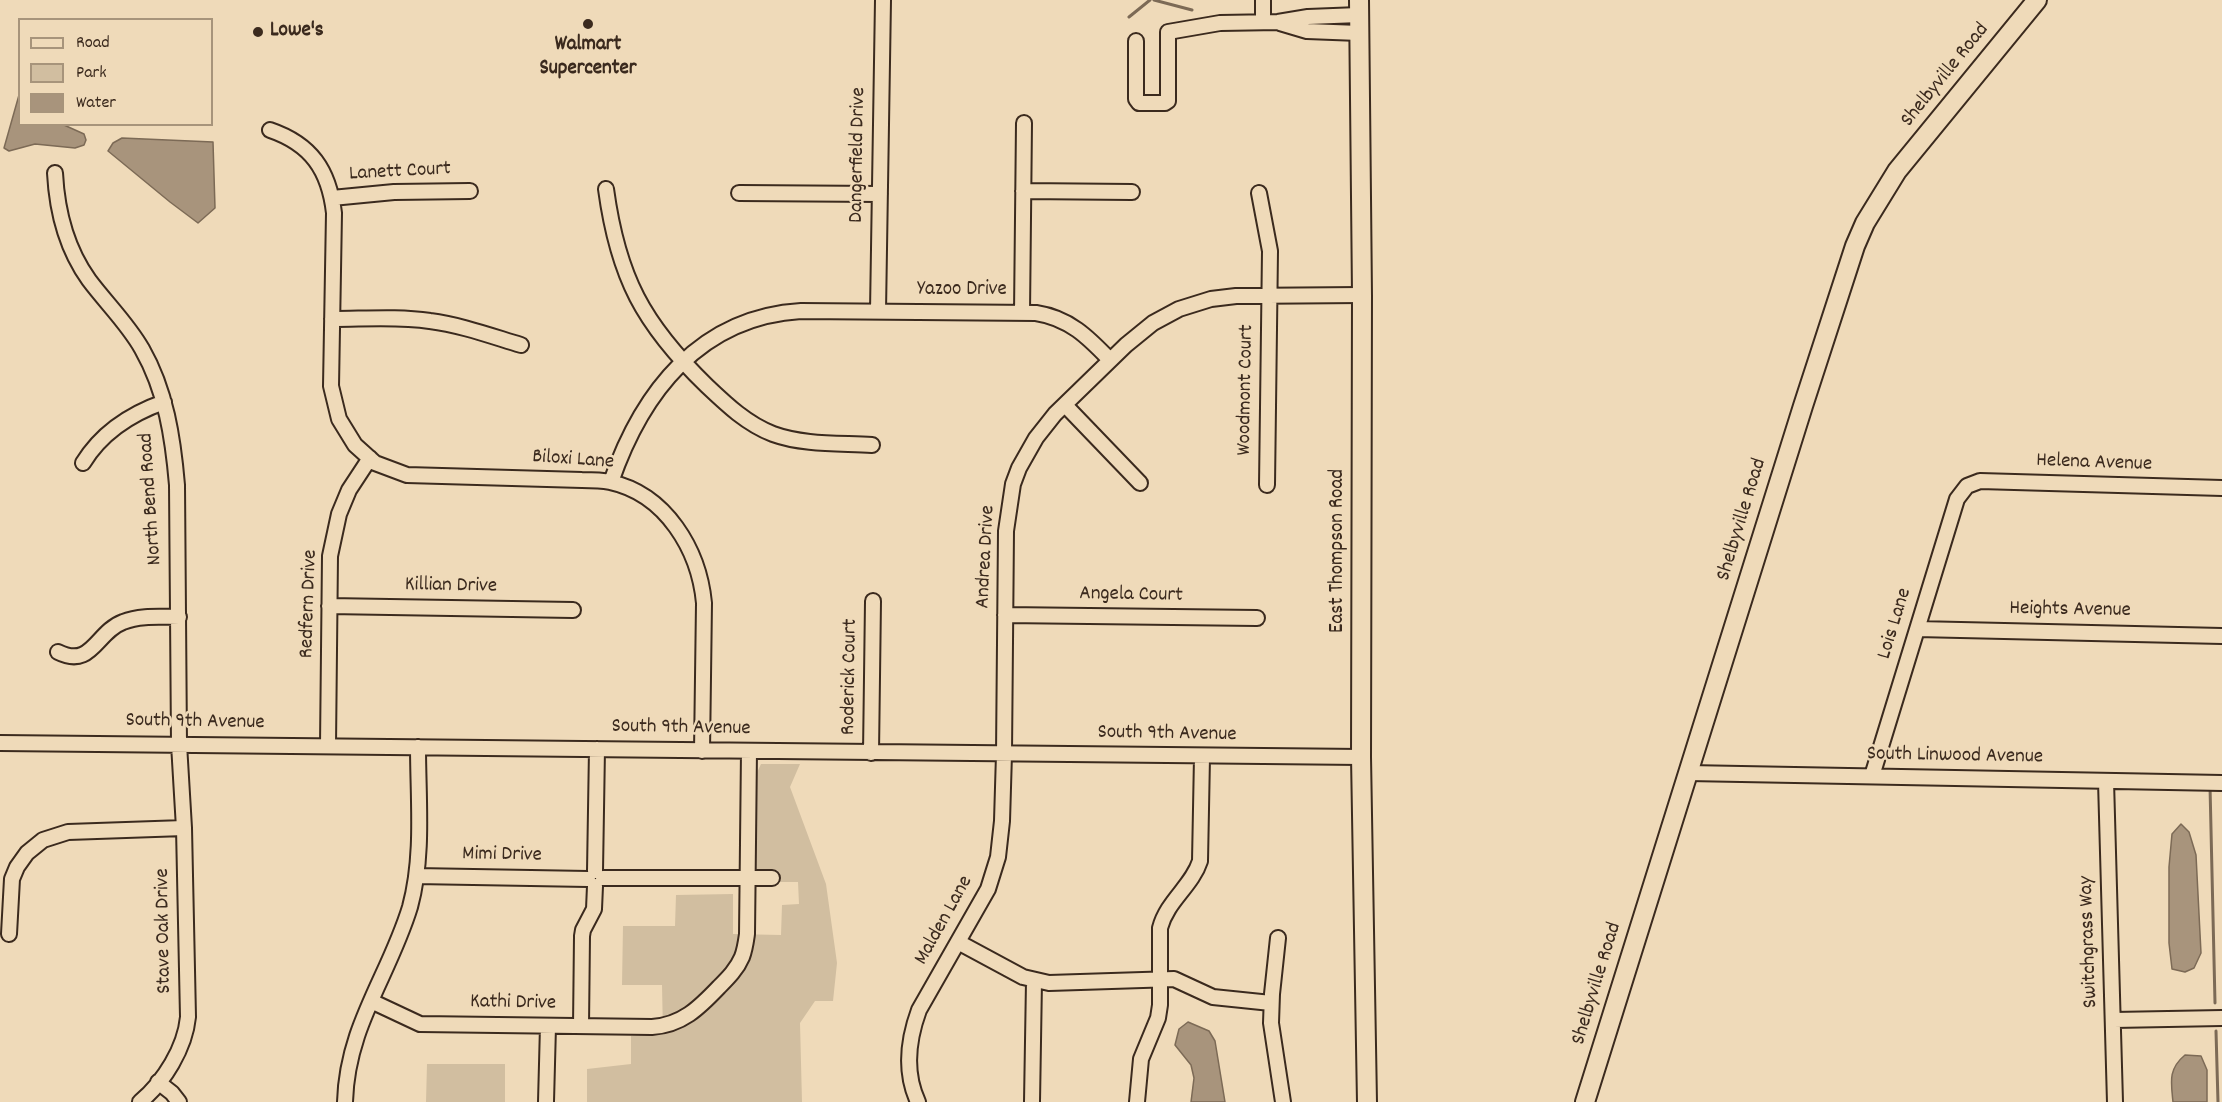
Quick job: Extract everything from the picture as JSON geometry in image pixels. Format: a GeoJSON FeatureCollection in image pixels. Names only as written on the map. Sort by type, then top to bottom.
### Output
{"type":"FeatureCollection","features":[{"type":"Feature","properties":{"kind":"main road","name":"Shelbyville Road"},"geometry":{"type":"LineString","coordinates":[[1585,1102],[1844,278],[1862,230],[1898,170],[2037,0]]}},
{"type":"Feature","properties":{"kind":"main road","name":"East Thompson Road"},"geometry":{"type":"LineString","coordinates":[[1359,7],[1362,295],[1361,757],[1367,1102]]}},
{"type":"Feature","properties":{"kind":"street","name":"Dangerfield Drive"},"geometry":{"type":"LineString","coordinates":[[878,311],[883,0]]}},
{"type":"Feature","properties":{"kind":"street"},"geometry":{"type":"LineString","coordinates":[[1263,0],[1263,22]]}},
{"type":"Feature","properties":{"kind":"street"},"geometry":{"type":"LineString","coordinates":[[1136,41],[1137,101],[1165,103],[1168,100],[1168,32],[1220,23],[1278,22],[1359,7]]}},
{"type":"Feature","properties":{"kind":"street"},"geometry":{"type":"LineString","coordinates":[[1278,22],[1307,31],[1359,33]]}},
{"type":"Feature","properties":{"kind":"street"},"geometry":{"type":"LineString","coordinates":[[1022,313],[1024,123]]}},
{"type":"Feature","properties":{"kind":"street"},"geometry":{"type":"LineString","coordinates":[[270,130],[289,138],[310,153],[326,178],[334,213],[331,386],[333,399],[345,431],[355,445],[370,458]]}},
{"type":"Feature","properties":{"kind":"street","name":"North Bend Road"},"geometry":{"type":"LineString","coordinates":[[55,173],[59,213],[71,250],[88,279],[136,339],[151,366],[164,402],[171,434],[176,477],[179,744]]}},
{"type":"Feature","properties":{"kind":"street"},"geometry":{"type":"LineString","coordinates":[[606,189],[617,251],[634,292],[658,332],[683,362],[724,402],[747,421],[766,430],[799,440],[872,445]]}},
{"type":"Feature","properties":{"kind":"street","name":"Lanett Court"},"geometry":{"type":"LineString","coordinates":[[332,198],[394,192],[470,191]]}},
{"type":"Feature","properties":{"kind":"street"},"geometry":{"type":"LineString","coordinates":[[1023,191],[1132,192]]}},
{"type":"Feature","properties":{"kind":"street"},"geometry":{"type":"LineString","coordinates":[[739,193],[880,194]]}},
{"type":"Feature","properties":{"kind":"street","name":"Woodmont Court"},"geometry":{"type":"LineString","coordinates":[[1259,193],[1270,251],[1267,485]]}},
{"type":"Feature","properties":{"kind":"street"},"geometry":{"type":"LineString","coordinates":[[1110,360],[1138,333],[1163,317],[1179,309],[1211,299],[1270,295],[1362,295]]}},
{"type":"Feature","properties":{"kind":"street","name":"Yazoo Drive"},"geometry":{"type":"LineString","coordinates":[[611,482],[626,442],[647,405],[668,378],[698,348],[720,333],[754,318],[801,311],[1045,314],[1069,323],[1087,336],[1110,360]]}},
{"type":"Feature","properties":{"kind":"street"},"geometry":{"type":"LineString","coordinates":[[332,319],[430,321],[521,345]]}},
{"type":"Feature","properties":{"kind":"street","name":"Andrea Drive"},"geometry":{"type":"LineString","coordinates":[[1004,754],[1006,531],[1013,484],[1036,438],[1110,360]]}},
{"type":"Feature","properties":{"kind":"street"},"geometry":{"type":"LineString","coordinates":[[83,463],[93,448],[111,430],[136,413],[164,402]]}},
{"type":"Feature","properties":{"kind":"street"},"geometry":{"type":"LineString","coordinates":[[1065,405],[1140,483]]}},
{"type":"Feature","properties":{"kind":"street","name":"Biloxi Lane"},"geometry":{"type":"LineString","coordinates":[[370,458],[388,469],[418,477],[611,482],[642,496],[663,512],[682,535],[699,570],[704,603],[702,751]]}},
{"type":"Feature","properties":{"kind":"street","name":"Redfern Drive"},"geometry":{"type":"LineString","coordinates":[[328,745],[330,556],[337,522],[350,490],[370,458]]}},
{"type":"Feature","properties":{"kind":"street","name":"Helena Avenue"},"geometry":{"type":"LineString","coordinates":[[1965,487],[1980,482],[2222,488]]}},
{"type":"Feature","properties":{"kind":"street","name":"Lois Lane"},"geometry":{"type":"LineString","coordinates":[[1872,776],[1957,499],[1965,487]]}},
{"type":"Feature","properties":{"kind":"street","name":"Roderick Court"},"geometry":{"type":"LineString","coordinates":[[871,753],[873,601]]}},
{"type":"Feature","properties":{"kind":"street","name":"Killian Drive"},"geometry":{"type":"LineString","coordinates":[[329,606],[573,610]]}},
{"type":"Feature","properties":{"kind":"street","name":"Angela Court"},"geometry":{"type":"LineString","coordinates":[[1005,615],[1257,618]]}},
{"type":"Feature","properties":{"kind":"street"},"geometry":{"type":"LineString","coordinates":[[58,652],[69,658],[83,655],[91,651],[111,629],[138,617],[179,617]]}},
{"type":"Feature","properties":{"kind":"street","name":"Heights Avenue"},"geometry":{"type":"LineString","coordinates":[[1917,629],[2222,636]]}},
{"type":"Feature","properties":{"kind":"street","name":"South 9th Avenue"},"geometry":{"type":"LineString","coordinates":[[0,742],[1361,757]]}},
{"type":"Feature","properties":{"kind":"street","name":"Stave Oak Drive"},"geometry":{"type":"LineString","coordinates":[[140,1102],[158,1082],[179,1050],[187,1029],[184,828],[179,744]]}},
{"type":"Feature","properties":{"kind":"street"},"geometry":{"type":"LineString","coordinates":[[345,1102],[350,1057],[406,918],[416,876],[418,747]]}},
{"type":"Feature","properties":{"kind":"street"},"geometry":{"type":"LineString","coordinates":[[581,1026],[582,936],[594,909],[597,749]]}},
{"type":"Feature","properties":{"kind":"street"},"geometry":{"type":"LineString","coordinates":[[747,879],[749,752]]}},
{"type":"Feature","properties":{"kind":"street","name":"Malden Lane"},"geometry":{"type":"LineString","coordinates":[[918,1102],[911,1082],[909,1065],[912,1030],[919,1010],[988,889],[996,868],[1001,838],[1004,754]]}},
{"type":"Feature","properties":{"kind":"street"},"geometry":{"type":"LineString","coordinates":[[1137,1102],[1141,1059],[1158,1018],[1161,996],[1160,928],[1162,918],[1193,876],[1200,861],[1202,757]]}},
{"type":"Feature","properties":{"kind":"street","name":"South Linwood Avenue"},"geometry":{"type":"LineString","coordinates":[[1688,773],[2222,783]]}},
{"type":"Feature","properties":{"kind":"street","name":"Switchgrass Way"},"geometry":{"type":"LineString","coordinates":[[2106,781],[2115,1102]]}},
{"type":"Feature","properties":{"kind":"street"},"geometry":{"type":"LineString","coordinates":[[9,934],[12,879],[27,853],[43,840],[68,832],[184,828]]}},
{"type":"Feature","properties":{"kind":"street","name":"Mimi Drive"},"geometry":{"type":"LineString","coordinates":[[416,876],[595,879],[772,878]]}},
{"type":"Feature","properties":{"kind":"street","name":"Kathi Drive"},"geometry":{"type":"LineString","coordinates":[[371,1001],[420,1024],[660,1026],[677,1022],[695,1011],[738,965],[745,949],[747,934],[747,879]]}},
{"type":"Feature","properties":{"kind":"street"},"geometry":{"type":"LineString","coordinates":[[1278,938],[1271,1032],[1283,1102]]}},
{"type":"Feature","properties":{"kind":"street"},"geometry":{"type":"LineString","coordinates":[[958,942],[1034,981],[1049,983],[1161,979],[1179,981],[1213,997],[1272,1003]]}},
{"type":"Feature","properties":{"kind":"street"},"geometry":{"type":"LineString","coordinates":[[1032,1102],[1034,981]]}},
{"type":"Feature","properties":{"kind":"street"},"geometry":{"type":"LineString","coordinates":[[2114,1020],[2222,1018]]}},
{"type":"Feature","properties":{"kind":"street"},"geometry":{"type":"LineString","coordinates":[[546,1102],[548,1026]]}},
{"type":"Feature","properties":{"kind":"street"},"geometry":{"type":"LineString","coordinates":[[158,1082],[172,1092],[179,1102]]}},
{"type":"Feature","properties":{"kind":"green space"},"geometry":{"type":"Polygon","coordinates":[[[761,764],[800,764],[790,787],[826,884],[837,963],[833,1001],[815,1001],[800,1023],[802,1102],[587,1102],[587,1069],[631,1064],[631,1036],[663,1034],[662,985],[622,985],[623,926],[675,926],[676,895],[733,894],[733,934],[781,935],[782,905],[799,904],[798,882],[753,882],[754,779],[761,764]]]}},
{"type":"Feature","properties":{"kind":"green space"},"geometry":{"type":"Polygon","coordinates":[[[427,1064],[505,1064],[505,1102],[426,1102],[427,1064]]]}},
{"type":"Feature","properties":{"kind":"water"},"geometry":{"type":"Polygon","coordinates":[[[18,99],[18,126],[66,126],[84,134],[86,140],[84,145],[75,148],[35,144],[9,151],[4,148],[18,99]]]}},
{"type":"Feature","properties":{"kind":"water"},"geometry":{"type":"Polygon","coordinates":[[[122,138],[213,142],[215,208],[198,223],[170,202],[108,151],[113,143],[122,138]]]}},
{"type":"Feature","properties":{"kind":"water"},"geometry":{"type":"Polygon","coordinates":[[[2181,824],[2189,832],[2196,855],[2201,953],[2194,968],[2185,972],[2172,969],[2169,943],[2169,867],[2172,834],[2181,824]]]}},
{"type":"Feature","properties":{"kind":"water"},"geometry":{"type":"Polygon","coordinates":[[[1188,1022],[1209,1031],[1215,1041],[1225,1102],[1191,1102],[1194,1078],[1191,1065],[1175,1045],[1179,1029],[1188,1022]]]}},
{"type":"Feature","properties":{"kind":"water"},"geometry":{"type":"Polygon","coordinates":[[[2185,1055],[2201,1056],[2207,1070],[2207,1102],[2173,1102],[2171,1082],[2173,1071],[2185,1055]]]}},
{"type":"Feature","properties":{"kind":"waterway"},"geometry":{"type":"LineString","coordinates":[[1129,17],[1150,0]]}},
{"type":"Feature","properties":{"kind":"waterway"},"geometry":{"type":"LineString","coordinates":[[1154,0],[1192,10]]}},
{"type":"Feature","properties":{"kind":"waterway"},"geometry":{"type":"LineString","coordinates":[[2210,786],[2215,1003]]}},
{"type":"Feature","properties":{"kind":"waterway"},"geometry":{"type":"LineString","coordinates":[[2216,1031],[2218,1102]]}},
{"type":"Feature","properties":{"kind":"place","name":"Walmart Supercenter"},"geometry":{"type":"Point","coordinates":[588,24]}},
{"type":"Feature","properties":{"kind":"place","name":"Lowe's"},"geometry":{"type":"Point","coordinates":[258,32]}}]}
